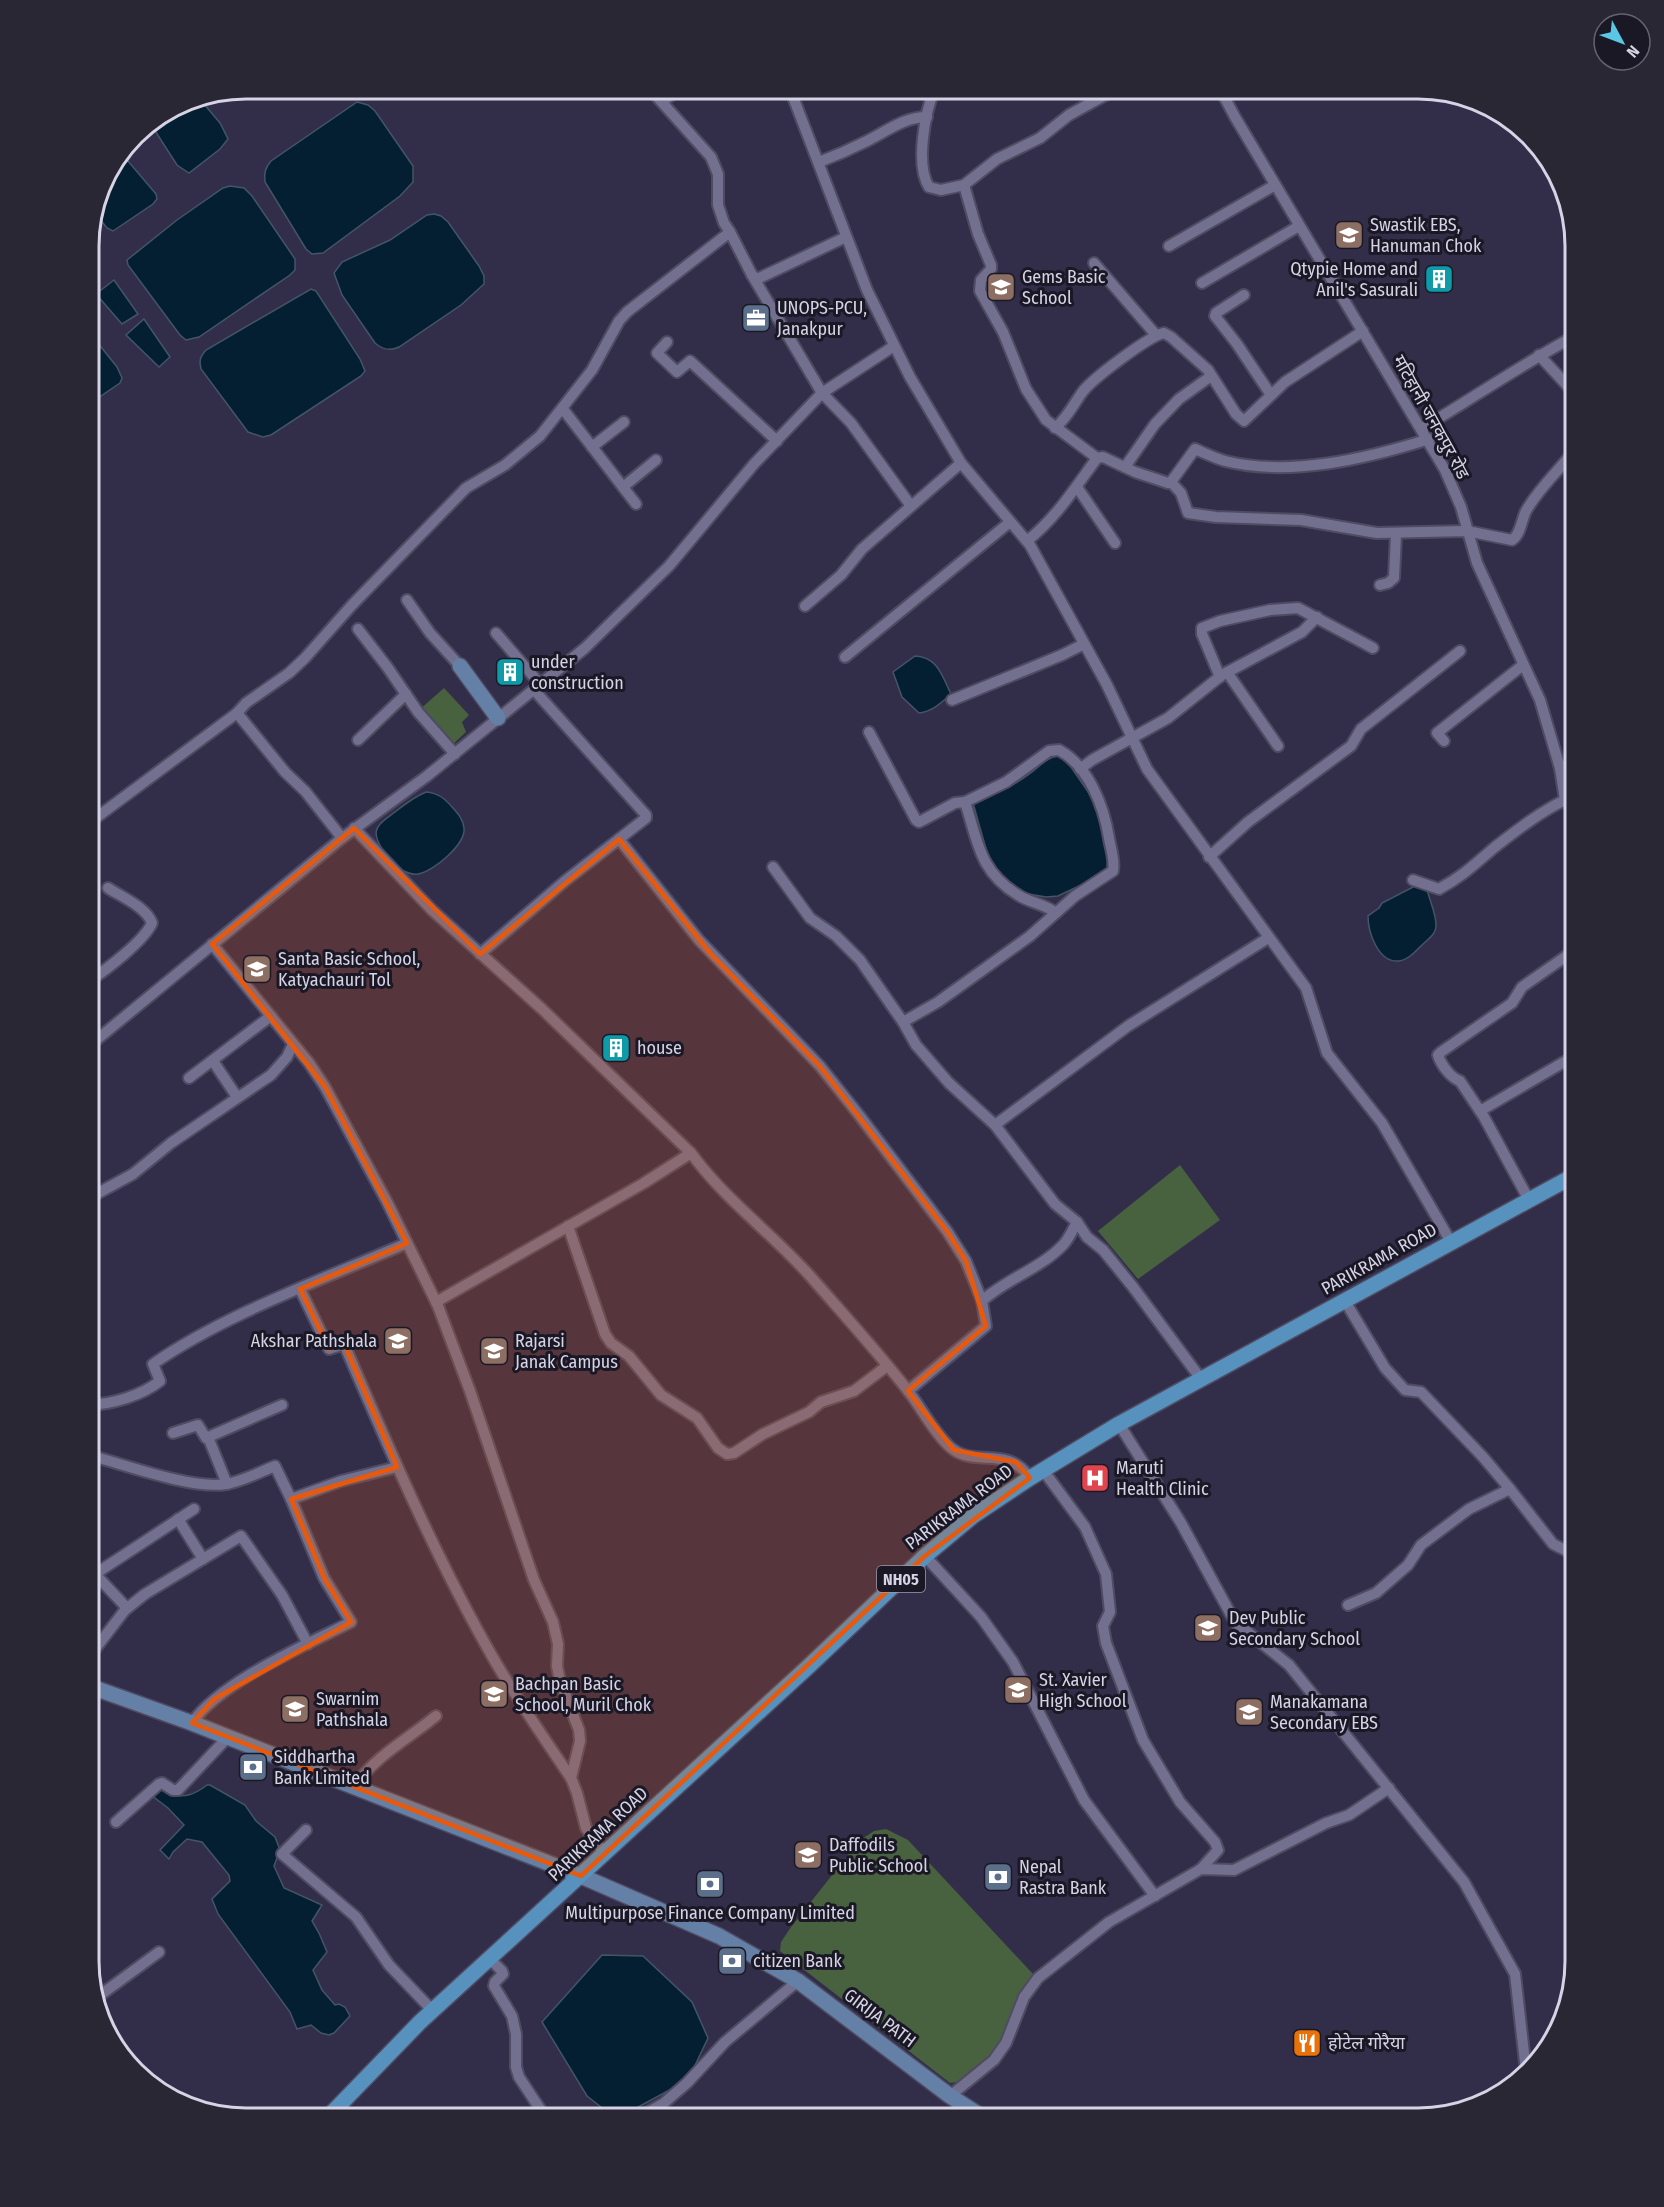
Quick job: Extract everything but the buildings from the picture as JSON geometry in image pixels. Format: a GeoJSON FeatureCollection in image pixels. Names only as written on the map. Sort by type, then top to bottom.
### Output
{"type":"FeatureCollection","features":[{"type":"Feature","properties":{"kind":"main road"},"geometry":{"type":"LineString","coordinates":[[460,666],[498,718]]}},
{"type":"Feature","properties":{"kind":"main road","name":"PARIKRAMA ROAD"},"geometry":{"type":"LineString","coordinates":[[337,2108],[433,2011],[809,1666],[925,1556],[973,1516],[1119,1424],[1565,1181]]}},
{"type":"Feature","properties":{"kind":"main road","name":"GIRIJA PATH"},"geometry":{"type":"LineString","coordinates":[[99,1690],[192,1723],[581,1876],[719,1936],[798,1981],[969,2108]]}},
{"type":"Feature","properties":{"kind":"street"},"geometry":{"type":"LineString","coordinates":[[659,99],[711,157],[718,174],[718,205],[724,223],[822,393],[851,423],[911,506]]}},
{"type":"Feature","properties":{"kind":"street"},"geometry":{"type":"LineString","coordinates":[[662,102],[666,99]]}},
{"type":"Feature","properties":{"kind":"street"},"geometry":{"type":"LineString","coordinates":[[794,99],[867,290],[894,346],[961,463],[1027,542],[1107,685],[1147,769],[1306,988],[1327,1053],[1382,1123],[1451,1242]]}},
{"type":"Feature","properties":{"kind":"street"},"geometry":{"type":"LineString","coordinates":[[930,99],[923,150],[924,179],[934,190],[964,185],[997,159],[1040,138],[1069,115],[1098,99]]}},
{"type":"Feature","properties":{"kind":"street","name":"मटिहानी जनकपुर रोड"},"geometry":{"type":"LineString","coordinates":[[1225,99],[1299,226],[1429,439],[1445,470],[1461,507],[1477,563],[1540,700],[1560,768],[1565,800]]}},
{"type":"Feature","properties":{"kind":"street"},"geometry":{"type":"LineString","coordinates":[[819,162],[861,144],[903,121],[916,117],[927,117]]}},
{"type":"Feature","properties":{"kind":"street"},"geometry":{"type":"LineString","coordinates":[[964,185],[978,234],[991,265],[991,269],[981,280],[980,291],[1003,333],[1026,389],[1038,409],[1055,428],[1097,458],[1103,457],[1158,480],[1172,482],[1181,493],[1188,513],[1216,517],[1301,520],[1396,534],[1467,531],[1512,540],[1534,499],[1565,462]]}},
{"type":"Feature","properties":{"kind":"street"},"geometry":{"type":"LineString","coordinates":[[1169,246],[1275,185]]}},
{"type":"Feature","properties":{"kind":"street"},"geometry":{"type":"LineString","coordinates":[[1202,283],[1299,226]]}},
{"type":"Feature","properties":{"kind":"street"},"geometry":{"type":"LineString","coordinates":[[99,816],[289,673],[466,488],[506,465],[540,436],[592,370],[619,321],[627,312],[730,232]]}},
{"type":"Feature","properties":{"kind":"street"},"geometry":{"type":"LineString","coordinates":[[752,275],[757,279],[763,278],[846,237]]}},
{"type":"Feature","properties":{"kind":"street"},"geometry":{"type":"LineString","coordinates":[[1094,263],[1156,335]]}},
{"type":"Feature","properties":{"kind":"street"},"geometry":{"type":"LineString","coordinates":[[1244,295],[1216,313],[1215,316],[1238,344],[1271,395]]}},
{"type":"Feature","properties":{"kind":"street"},"geometry":{"type":"LineString","coordinates":[[1055,428],[1072,410],[1081,393],[1132,351],[1156,335],[1164,333],[1171,337],[1208,370],[1236,414],[1244,421],[1285,382],[1363,331]]}},
{"type":"Feature","properties":{"kind":"street"},"geometry":{"type":"LineString","coordinates":[[1421,429],[1489,389],[1539,355],[1565,341]]}},
{"type":"Feature","properties":{"kind":"street"},"geometry":{"type":"LineString","coordinates":[[667,342],[657,353],[677,372],[690,361],[777,441]]}},
{"type":"Feature","properties":{"kind":"street"},"geometry":{"type":"LineString","coordinates":[[99,1038],[354,828],[455,754],[585,648],[669,566],[754,464],[822,393],[894,346]]}},
{"type":"Feature","properties":{"kind":"street"},"geometry":{"type":"LineString","coordinates":[[1539,355],[1565,382]]}},
{"type":"Feature","properties":{"kind":"street"},"geometry":{"type":"LineString","coordinates":[[1125,467],[1155,424],[1179,399],[1211,376]]}},
{"type":"Feature","properties":{"kind":"street"},"geometry":{"type":"LineString","coordinates":[[562,409],[636,504]]}},
{"type":"Feature","properties":{"kind":"street"},"geometry":{"type":"LineString","coordinates":[[592,447],[624,422]]}},
{"type":"Feature","properties":{"kind":"street"},"geometry":{"type":"LineString","coordinates":[[1172,482],[1195,448],[1224,461],[1282,467],[1376,454],[1429,439]]}},
{"type":"Feature","properties":{"kind":"street"},"geometry":{"type":"LineString","coordinates":[[1027,542],[1049,523],[1097,458]]}},
{"type":"Feature","properties":{"kind":"street"},"geometry":{"type":"LineString","coordinates":[[623,487],[656,460]]}},
{"type":"Feature","properties":{"kind":"street"},"geometry":{"type":"LineString","coordinates":[[805,606],[841,575],[862,549],[961,463]]}},
{"type":"Feature","properties":{"kind":"street"},"geometry":{"type":"LineString","coordinates":[[1077,487],[1115,543]]}},
{"type":"Feature","properties":{"kind":"street"},"geometry":{"type":"LineString","coordinates":[[844,657],[1010,522]]}},
{"type":"Feature","properties":{"kind":"street"},"geometry":{"type":"LineString","coordinates":[[1380,585],[1394,578],[1396,534]]}},
{"type":"Feature","properties":{"kind":"street"},"geometry":{"type":"LineString","coordinates":[[407,600],[430,633],[460,666]]}},
{"type":"Feature","properties":{"kind":"street"},"geometry":{"type":"LineString","coordinates":[[1278,746],[1223,674],[1202,634],[1202,628],[1220,621],[1280,609],[1298,608],[1373,648]]}},
{"type":"Feature","properties":{"kind":"street"},"geometry":{"type":"LineString","coordinates":[[1080,769],[1183,707],[1223,674],[1302,632],[1317,617]]}},
{"type":"Feature","properties":{"kind":"street"},"geometry":{"type":"LineString","coordinates":[[358,629],[418,712],[455,754]]}},
{"type":"Feature","properties":{"kind":"street"},"geometry":{"type":"LineString","coordinates":[[480,954],[565,881],[642,822],[646,815],[537,687],[496,633]]}},
{"type":"Feature","properties":{"kind":"street"},"geometry":{"type":"LineString","coordinates":[[952,700],[1084,644]]}},
{"type":"Feature","properties":{"kind":"street"},"geometry":{"type":"LineString","coordinates":[[1209,857],[1248,822],[1351,746],[1361,729],[1460,651]]}},
{"type":"Feature","properties":{"kind":"street"},"geometry":{"type":"LineString","coordinates":[[1444,741],[1437,733],[1523,665]]}},
{"type":"Feature","properties":{"kind":"street"},"geometry":{"type":"LineString","coordinates":[[358,740],[406,694]]}},
{"type":"Feature","properties":{"kind":"street"},"geometry":{"type":"LineString","coordinates":[[237,712],[342,838]]}},
{"type":"Feature","properties":{"kind":"street"},"geometry":{"type":"LineString","coordinates":[[869,732],[919,822],[955,803],[965,802],[1006,782],[1049,752],[1059,750],[1080,769],[1096,795],[1106,817],[1114,863],[1113,871],[1109,875],[1086,887],[1030,936],[938,1002],[903,1022]]}},
{"type":"Feature","properties":{"kind":"street"},"geometry":{"type":"LineString","coordinates":[[1560,768],[1565,766]]}},
{"type":"Feature","properties":{"kind":"street"},"geometry":{"type":"LineString","coordinates":[[1413,880],[1439,889],[1459,878],[1512,834],[1565,800]]}},
{"type":"Feature","properties":{"kind":"street"},"geometry":{"type":"LineString","coordinates":[[965,802],[983,861],[991,874],[1022,898],[1050,908],[1056,913]]}},
{"type":"Feature","properties":{"kind":"street"},"geometry":{"type":"LineString","coordinates":[[354,828],[432,910],[542,1009],[691,1153],[707,1175],[808,1275],[908,1391],[948,1445],[971,1457],[1008,1459],[1037,1474],[1085,1527],[1106,1574],[1110,1612],[1103,1626],[1106,1643],[1143,1740],[1180,1802],[1215,1842],[1218,1850],[1201,1869],[1109,1922],[1038,1978],[1024,1997],[1006,2043],[994,2060],[950,2096]]}},
{"type":"Feature","properties":{"kind":"street"},"geometry":{"type":"LineString","coordinates":[[619,839],[705,947],[820,1066],[860,1115],[947,1231],[966,1261],[982,1301],[986,1326],[908,1391]]}},
{"type":"Feature","properties":{"kind":"street"},"geometry":{"type":"LineString","coordinates":[[773,867],[810,918],[836,936],[861,960],[916,1045],[949,1083],[995,1125],[1055,1204],[1077,1222],[1087,1237],[1102,1250],[1133,1287],[1201,1379]]}},
{"type":"Feature","properties":{"kind":"street"},"geometry":{"type":"LineString","coordinates":[[99,974],[144,935],[152,923],[150,917],[144,912],[108,888]]}},
{"type":"Feature","properties":{"kind":"street"},"geometry":{"type":"LineString","coordinates":[[995,1125],[1128,1026],[1268,938]]}},
{"type":"Feature","properties":{"kind":"street"},"geometry":{"type":"LineString","coordinates":[[212,944],[294,1044],[325,1087],[436,1302],[470,1391],[534,1580],[556,1633],[560,1681],[579,1730],[580,1741],[571,1778]]}},
{"type":"Feature","properties":{"kind":"street"},"geometry":{"type":"LineString","coordinates":[[1530,1200],[1480,1111],[1460,1081],[1449,1073],[1438,1055],[1512,1003],[1522,987],[1565,957]]}},
{"type":"Feature","properties":{"kind":"street"},"geometry":{"type":"LineString","coordinates":[[189,1078],[271,1016]]}},
{"type":"Feature","properties":{"kind":"street"},"geometry":{"type":"LineString","coordinates":[[99,1193],[133,1174],[171,1143],[271,1075],[287,1057],[294,1044]]}},
{"type":"Feature","properties":{"kind":"street"},"geometry":{"type":"LineString","coordinates":[[213,1061],[237,1097]]}},
{"type":"Feature","properties":{"kind":"street"},"geometry":{"type":"LineString","coordinates":[[1480,1111],[1564,1062]]}},
{"type":"Feature","properties":{"kind":"street"},"geometry":{"type":"LineString","coordinates":[[436,1302],[644,1183],[691,1153]]}},
{"type":"Feature","properties":{"kind":"street"},"geometry":{"type":"LineString","coordinates":[[982,1301],[993,1291],[1054,1253],[1064,1244],[1077,1222]]}},
{"type":"Feature","properties":{"kind":"street"},"geometry":{"type":"LineString","coordinates":[[568,1226],[605,1334],[611,1343],[628,1356],[662,1395],[697,1418],[718,1448],[727,1454],[734,1454],[763,1434],[809,1412],[820,1402],[854,1391],[887,1366]]}},
{"type":"Feature","properties":{"kind":"street"},"geometry":{"type":"LineString","coordinates":[[99,1404],[151,1388],[160,1381],[153,1364],[174,1350],[238,1317],[407,1243]]}},
{"type":"Feature","properties":{"kind":"street"},"geometry":{"type":"LineString","coordinates":[[300,1289],[329,1349],[344,1344],[397,1467],[468,1613],[492,1657],[571,1778],[586,1828],[605,1854]]}},
{"type":"Feature","properties":{"kind":"street"},"geometry":{"type":"LineString","coordinates":[[1345,1301],[1386,1368],[1405,1390],[1421,1392],[1483,1457],[1553,1544],[1565,1550]]}},
{"type":"Feature","properties":{"kind":"street"},"geometry":{"type":"LineString","coordinates":[[208,1437],[282,1405]]}},
{"type":"Feature","properties":{"kind":"street"},"geometry":{"type":"LineString","coordinates":[[1119,1424],[1181,1523],[1235,1622],[1289,1665],[1464,1882],[1515,1974],[1525,2062]]}},
{"type":"Feature","properties":{"kind":"street"},"geometry":{"type":"LineString","coordinates":[[173,1433],[198,1425],[206,1438],[208,1437],[226,1484]]}},
{"type":"Feature","properties":{"kind":"street"},"geometry":{"type":"LineString","coordinates":[[99,1458],[188,1482],[226,1484],[275,1466],[324,1578],[351,1622],[269,1665],[214,1699],[201,1710],[192,1723]]}},
{"type":"Feature","properties":{"kind":"street"},"geometry":{"type":"LineString","coordinates":[[291,1499],[341,1481],[397,1467]]}},
{"type":"Feature","properties":{"kind":"street"},"geometry":{"type":"LineString","coordinates":[[1348,1605],[1376,1593],[1408,1565],[1421,1545],[1460,1516],[1509,1489]]}},
{"type":"Feature","properties":{"kind":"street"},"geometry":{"type":"LineString","coordinates":[[99,1571],[194,1509]]}},
{"type":"Feature","properties":{"kind":"street"},"geometry":{"type":"LineString","coordinates":[[178,1519],[203,1559]]}},
{"type":"Feature","properties":{"kind":"street"},"geometry":{"type":"LineString","coordinates":[[99,1643],[127,1608],[145,1594],[242,1536],[282,1595],[308,1644]]}},
{"type":"Feature","properties":{"kind":"street"},"geometry":{"type":"LineString","coordinates":[[925,1556],[981,1617],[1013,1662],[1084,1800],[1155,1896]]}},
{"type":"Feature","properties":{"kind":"street"},"geometry":{"type":"LineString","coordinates":[[99,1578],[127,1608]]}},
{"type":"Feature","properties":{"kind":"street"},"geometry":{"type":"LineString","coordinates":[[354,1787],[363,1773],[385,1753],[436,1716]]}},
{"type":"Feature","properties":{"kind":"street"},"geometry":{"type":"LineString","coordinates":[[116,1822],[159,1784],[162,1783],[173,1790],[178,1790],[228,1737]]}},
{"type":"Feature","properties":{"kind":"street"},"geometry":{"type":"LineString","coordinates":[[1201,1869],[1234,1870],[1326,1823],[1349,1815],[1389,1788]]}},
{"type":"Feature","properties":{"kind":"street"},"geometry":{"type":"LineString","coordinates":[[306,1830],[282,1854],[356,1917],[389,1965],[433,2011]]}},
{"type":"Feature","properties":{"kind":"street"},"geometry":{"type":"LineString","coordinates":[[103,1993],[159,1952]]}},
{"type":"Feature","properties":{"kind":"street"},"geometry":{"type":"LineString","coordinates":[[490,1959],[502,1971],[494,1986],[512,2016],[516,2034],[516,2067],[519,2077],[539,2108]]}},
{"type":"Feature","properties":{"kind":"street"},"geometry":{"type":"LineString","coordinates":[[655,2108],[687,2083],[725,2042],[798,1981]]}},
{"type":"Feature","properties":{"kind":"highlighted area"},"geometry":{"type":"Polygon","coordinates":[[[354,828],[480,954],[619,839],[711,954],[820,1066],[947,1231],[966,1261],[986,1326],[908,1391],[954,1450],[1016,1462],[1030,1478],[925,1556],[581,1876],[192,1723],[214,1699],[351,1622],[324,1578],[291,1499],[397,1467],[344,1344],[329,1349],[300,1289],[407,1243],[325,1087],[212,944],[354,828]]]}},
{"type":"Feature","properties":{"kind":"green space"},"geometry":{"type":"Polygon","coordinates":[[[444,688],[469,715],[462,722],[466,732],[451,746],[418,711],[444,688]]]}},
{"type":"Feature","properties":{"kind":"green space"},"geometry":{"type":"Polygon","coordinates":[[[1180,1165],[1220,1220],[1138,1279],[1098,1231],[1180,1165]]]}},
{"type":"Feature","properties":{"kind":"green space"},"geometry":{"type":"Polygon","coordinates":[[[886,1829],[908,1840],[1033,1974],[1020,1996],[1012,2022],[995,2053],[959,2082],[950,2083],[780,1951],[781,1942],[791,1927],[859,1841],[874,1831],[886,1829]]]}},
{"type":"Feature","properties":{"kind":"water"},"geometry":{"type":"Polygon","coordinates":[[[357,102],[368,105],[375,111],[413,166],[413,182],[400,196],[323,253],[312,254],[306,249],[265,182],[265,171],[271,161],[357,102]]]}},
{"type":"Feature","properties":{"kind":"water"},"geometry":{"type":"Polygon","coordinates":[[[205,105],[220,123],[228,139],[220,149],[189,173],[177,165],[155,131],[181,114],[205,105]]]}},
{"type":"Feature","properties":{"kind":"water"},"geometry":{"type":"Polygon","coordinates":[[[127,160],[156,194],[157,199],[113,231],[101,221],[104,208],[110,189],[127,160]]]}},
{"type":"Feature","properties":{"kind":"water"},"geometry":{"type":"Polygon","coordinates":[[[230,186],[244,188],[252,196],[295,259],[295,270],[199,337],[186,340],[128,265],[127,260],[177,220],[223,188],[230,186]]]}},
{"type":"Feature","properties":{"kind":"water"},"geometry":{"type":"Polygon","coordinates":[[[434,214],[448,222],[479,266],[484,276],[484,284],[461,305],[399,347],[384,348],[375,343],[342,295],[334,273],[342,262],[390,240],[427,215],[434,214]]]}},
{"type":"Feature","properties":{"kind":"water"},"geometry":{"type":"Polygon","coordinates":[[[114,280],[138,314],[122,324],[99,297],[99,292],[114,280]]]}},
{"type":"Feature","properties":{"kind":"water"},"geometry":{"type":"Polygon","coordinates":[[[311,289],[316,291],[360,359],[365,371],[361,376],[271,435],[263,437],[248,432],[201,369],[201,357],[206,350],[311,289]]]}},
{"type":"Feature","properties":{"kind":"water"},"geometry":{"type":"Polygon","coordinates":[[[144,319],[170,357],[159,367],[126,335],[144,319]]]}},
{"type":"Feature","properties":{"kind":"water"},"geometry":{"type":"Polygon","coordinates":[[[99,344],[117,367],[122,378],[120,383],[99,397],[99,344]]]}},
{"type":"Feature","properties":{"kind":"water"},"geometry":{"type":"Polygon","coordinates":[[[915,656],[923,657],[934,664],[942,674],[951,694],[933,708],[919,713],[902,697],[893,672],[915,656]]]}},
{"type":"Feature","properties":{"kind":"water"},"geometry":{"type":"Polygon","coordinates":[[[1059,755],[1071,767],[1093,799],[1105,822],[1109,850],[1107,868],[1102,875],[1058,896],[1046,897],[1023,893],[992,870],[973,803],[1015,783],[1045,761],[1059,755]]]}},
{"type":"Feature","properties":{"kind":"water"},"geometry":{"type":"Polygon","coordinates":[[[426,792],[435,794],[447,802],[460,817],[464,828],[460,842],[440,863],[424,872],[413,874],[400,869],[392,861],[379,843],[376,832],[379,825],[386,819],[426,792]]]}},
{"type":"Feature","properties":{"kind":"water"},"geometry":{"type":"Polygon","coordinates":[[[1415,886],[1427,890],[1436,927],[1431,937],[1409,957],[1399,961],[1392,960],[1380,952],[1372,938],[1368,916],[1382,903],[1415,886]]]}},
{"type":"Feature","properties":{"kind":"water"},"geometry":{"type":"Polygon","coordinates":[[[207,1785],[245,1805],[256,1821],[275,1837],[280,1850],[274,1866],[284,1888],[322,1905],[312,1921],[327,1952],[313,1970],[322,1990],[335,2005],[345,2007],[350,2016],[334,2033],[329,2035],[321,2033],[311,2025],[297,2029],[290,2012],[218,1914],[212,1899],[230,1881],[229,1875],[202,1842],[187,1839],[169,1859],[160,1850],[184,1825],[168,1808],[151,1795],[163,1786],[169,1794],[185,1796],[207,1785]]]}},
{"type":"Feature","properties":{"kind":"water"},"geometry":{"type":"Polygon","coordinates":[[[602,1955],[643,1956],[692,2002],[708,2038],[688,2080],[636,2108],[602,2108],[587,2096],[542,2022],[602,1955]]]}},
{"type":"Feature","properties":{"kind":"place","name":"Swastik EBS, Hanuman Chok"},"geometry":{"type":"Point","coordinates":[1349,235]}},
{"type":"Feature","properties":{"kind":"place","name":"Qtypie Home and Anil's Sasurali"},"geometry":{"type":"Point","coordinates":[1439,279]}},
{"type":"Feature","properties":{"kind":"place","name":"Gems Basic School"},"geometry":{"type":"Point","coordinates":[1001,287]}},
{"type":"Feature","properties":{"kind":"place","name":"UNOPS-PCU, Janakpur"},"geometry":{"type":"Point","coordinates":[756,318]}},
{"type":"Feature","properties":{"kind":"place","name":"under construction"},"geometry":{"type":"Point","coordinates":[510,672]}},
{"type":"Feature","properties":{"kind":"place","name":"Santa Basic School, Katyachauri Tol"},"geometry":{"type":"Point","coordinates":[257,969]}},
{"type":"Feature","properties":{"kind":"place","name":"house"},"geometry":{"type":"Point","coordinates":[616,1048]}},
{"type":"Feature","properties":{"kind":"place","name":"Akshar Pathshala"},"geometry":{"type":"Point","coordinates":[398,1341]}},
{"type":"Feature","properties":{"kind":"place","name":"Rajarsi Janak Campus"},"geometry":{"type":"Point","coordinates":[494,1351]}},
{"type":"Feature","properties":{"kind":"place","name":"Maruti Health Clinic"},"geometry":{"type":"Point","coordinates":[1095,1478]}},
{"type":"Feature","properties":{"kind":"place","name":"Dev Public Secondary School"},"geometry":{"type":"Point","coordinates":[1208,1628]}},
{"type":"Feature","properties":{"kind":"place","name":"St. Xavier High School"},"geometry":{"type":"Point","coordinates":[1018,1690]}},
{"type":"Feature","properties":{"kind":"place","name":"Bachpan Basic School, Muril Chok"},"geometry":{"type":"Point","coordinates":[494,1694]}},
{"type":"Feature","properties":{"kind":"place","name":"Swarnim Pathshala"},"geometry":{"type":"Point","coordinates":[295,1709]}},
{"type":"Feature","properties":{"kind":"place","name":"Manakamana Secondary EBS"},"geometry":{"type":"Point","coordinates":[1249,1712]}},
{"type":"Feature","properties":{"kind":"place","name":"Siddhartha Bank Limited"},"geometry":{"type":"Point","coordinates":[253,1767]}},
{"type":"Feature","properties":{"kind":"place","name":"Daffodils Public School"},"geometry":{"type":"Point","coordinates":[808,1855]}},
{"type":"Feature","properties":{"kind":"place","name":"Nepal Rastra Bank"},"geometry":{"type":"Point","coordinates":[998,1877]}},
{"type":"Feature","properties":{"kind":"place","name":"Multipurpose Finance Company Limited"},"geometry":{"type":"Point","coordinates":[710,1884]}},
{"type":"Feature","properties":{"kind":"place","name":"citizen Bank"},"geometry":{"type":"Point","coordinates":[732,1961]}},
{"type":"Feature","properties":{"kind":"place","name":"होटेल गोरैया"},"geometry":{"type":"Point","coordinates":[1307,2043]}}]}
